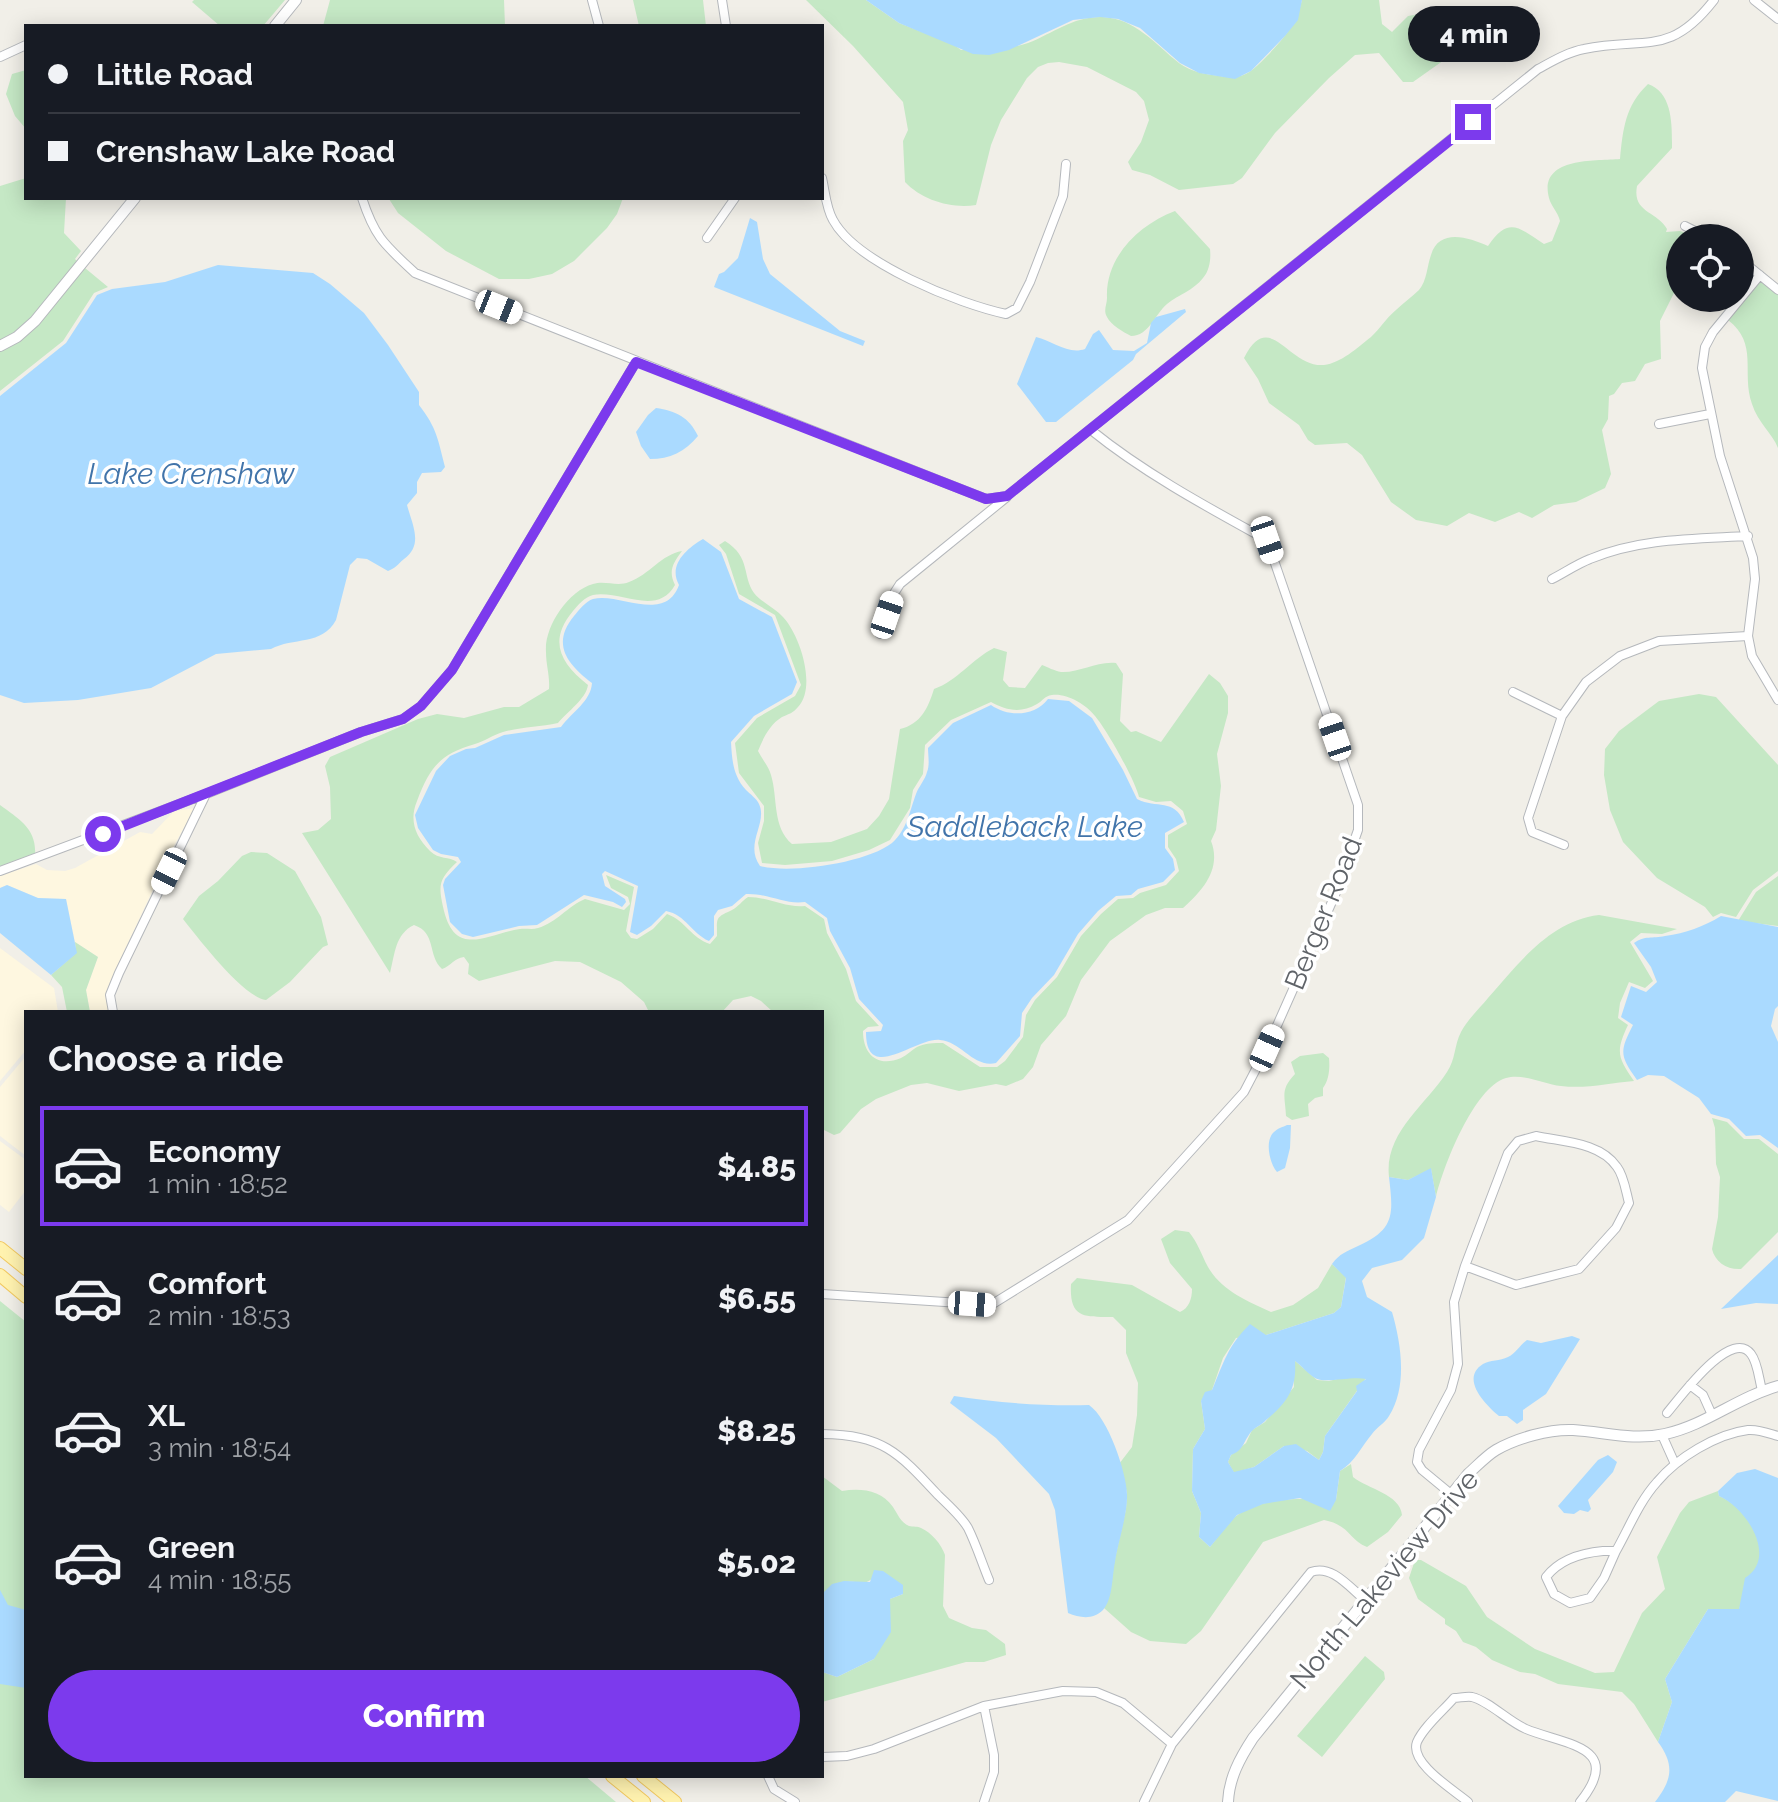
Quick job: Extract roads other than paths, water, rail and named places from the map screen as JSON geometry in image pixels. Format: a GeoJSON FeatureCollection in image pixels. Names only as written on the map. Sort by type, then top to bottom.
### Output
{"type":"FeatureCollection","features":[{"type":"Feature","properties":{"kind":"main road"},"geometry":{"type":"LineString","coordinates":[[0,1248],[24,1267]]}},
{"type":"Feature","properties":{"kind":"main road"},"geometry":{"type":"LineString","coordinates":[[0,1275],[24,1295]]}},
{"type":"Feature","properties":{"kind":"main road"},"geometry":{"type":"LineString","coordinates":[[614,1778],[644,1802]]}},
{"type":"Feature","properties":{"kind":"main road"},"geometry":{"type":"LineString","coordinates":[[645,1778],[675,1802]]}},
{"type":"Feature","properties":{"kind":"street"},"geometry":{"type":"LineString","coordinates":[[277,24],[296,0]]}},
{"type":"Feature","properties":{"kind":"street"},"geometry":{"type":"LineString","coordinates":[[592,0],[598,24]]}},
{"type":"Feature","properties":{"kind":"street"},"geometry":{"type":"LineString","coordinates":[[722,0],[726,24]]}},
{"type":"Feature","properties":{"kind":"street"},"geometry":{"type":"LineString","coordinates":[[880,634],[893,595],[900,584],[1538,69],[1585,48],[1655,43],[1675,37],[1697,21],[1714,0]]}},
{"type":"Feature","properties":{"kind":"street"},"geometry":{"type":"LineString","coordinates":[[1754,0],[1778,19]]}},
{"type":"Feature","properties":{"kind":"street"},"geometry":{"type":"LineString","coordinates":[[0,57],[24,46]]}},
{"type":"Feature","properties":{"kind":"street"},"geometry":{"type":"LineString","coordinates":[[824,185],[834,221],[851,240],[883,265],[921,284],[1006,314],[1017,308],[1030,282],[1063,196],[1066,164]]}},
{"type":"Feature","properties":{"kind":"street"},"geometry":{"type":"LineString","coordinates":[[0,346],[17,337],[35,321],[133,200]]}},
{"type":"Feature","properties":{"kind":"street"},"geometry":{"type":"LineString","coordinates":[[363,200],[372,227],[415,273],[986,499],[1007,496]]}},
{"type":"Feature","properties":{"kind":"street"},"geometry":{"type":"LineString","coordinates":[[707,238],[734,200]]}},
{"type":"Feature","properties":{"kind":"street"},"geometry":{"type":"LineString","coordinates":[[1754,270],[1778,290]]}},
{"type":"Feature","properties":{"kind":"street"},"geometry":{"type":"LineString","coordinates":[[1760,275],[1713,332],[1705,347],[1702,368],[1720,456],[1748,536],[1755,579],[1748,636],[1752,656],[1778,700]]}},
{"type":"Feature","properties":{"kind":"street"},"geometry":{"type":"LineString","coordinates":[[0,871],[361,732],[403,719],[421,706],[452,670],[636,362]]}},
{"type":"Feature","properties":{"kind":"street"},"geometry":{"type":"LineString","coordinates":[[1659,424],[1710,414]]}},
{"type":"Feature","properties":{"kind":"street","name":"Berger Road"},"geometry":{"type":"LineString","coordinates":[[824,1294],[991,1305],[1128,1220],[1240,1098],[1267,1048],[1335,895],[1358,830],[1358,805],[1267,540],[1218,513],[1111,446],[1091,430]]}},
{"type":"Feature","properties":{"kind":"street"},"geometry":{"type":"LineString","coordinates":[[1552,579],[1590,559],[1634,545],[1748,536]]}},
{"type":"Feature","properties":{"kind":"street"},"geometry":{"type":"LineString","coordinates":[[1564,845],[1532,832],[1528,818],[1562,716],[1586,682],[1620,656],[1659,641],[1748,636]]}},
{"type":"Feature","properties":{"kind":"street"},"geometry":{"type":"LineString","coordinates":[[1513,692],[1562,716]]}},
{"type":"Feature","properties":{"kind":"street"},"geometry":{"type":"LineString","coordinates":[[113,1010],[110,995],[119,973],[206,794]]}},
{"type":"Feature","properties":{"kind":"street"},"geometry":{"type":"LineString","coordinates":[[1451,1494],[1422,1470],[1417,1462],[1419,1450],[1451,1390],[1458,1364],[1454,1302],[1465,1266],[1508,1153],[1518,1141],[1536,1136],[1591,1147],[1607,1155],[1620,1169],[1629,1203],[1616,1228],[1579,1269],[1516,1285],[1465,1266]]}},
{"type":"Feature","properties":{"kind":"street"},"geometry":{"type":"LineString","coordinates":[[1667,1413],[1715,1359],[1728,1351],[1742,1348],[1753,1356],[1762,1390]]}},
{"type":"Feature","properties":{"kind":"street"},"geometry":{"type":"LineString","coordinates":[[1690,1385],[1703,1395],[1712,1415]]}},
{"type":"Feature","properties":{"kind":"street","name":"North Lakeview Drive"},"geometry":{"type":"LineString","coordinates":[[1228,1802],[1239,1759],[1253,1738],[1451,1494],[1468,1474],[1496,1450],[1532,1435],[1571,1430],[1625,1438],[1662,1435],[1690,1427],[1762,1390],[1778,1386]]}},
{"type":"Feature","properties":{"kind":"street"},"geometry":{"type":"LineString","coordinates":[[1616,1551],[1588,1552],[1563,1562],[1546,1577],[1549,1588],[1559,1599],[1570,1603],[1590,1598],[1604,1578],[1643,1500],[1675,1464],[1717,1440],[1746,1430],[1778,1436]]}},
{"type":"Feature","properties":{"kind":"street"},"geometry":{"type":"LineString","coordinates":[[824,1434],[851,1435],[871,1440],[890,1448],[908,1462],[967,1525],[989,1580]]}},
{"type":"Feature","properties":{"kind":"street"},"geometry":{"type":"LineString","coordinates":[[1662,1435],[1675,1464]]}},
{"type":"Feature","properties":{"kind":"street"},"geometry":{"type":"LineString","coordinates":[[1144,1802],[1172,1744],[1311,1572],[1319,1569],[1329,1571],[1365,1600]]}},
{"type":"Feature","properties":{"kind":"street"},"geometry":{"type":"LineString","coordinates":[[824,1757],[847,1756],[874,1749],[984,1706],[1063,1691],[1096,1692],[1123,1703],[1172,1744]]}},
{"type":"Feature","properties":{"kind":"street"},"geometry":{"type":"LineString","coordinates":[[1468,1802],[1423,1765],[1415,1749],[1418,1739],[1454,1698],[1474,1697],[1524,1728],[1582,1748],[1594,1760],[1597,1774],[1593,1786],[1580,1802]]}},
{"type":"Feature","properties":{"kind":"street"},"geometry":{"type":"LineString","coordinates":[[984,1706],[994,1755],[994,1772],[984,1802]]}},
{"type":"Feature","properties":{"kind":"street"},"geometry":{"type":"LineString","coordinates":[[769,1778],[774,1789],[795,1802]]}},
{"type":"Feature","properties":{"kind":"water"},"geometry":{"type":"Polygon","coordinates":[[[866,0],[1302,0],[1298,20],[1285,36],[1251,71],[1235,79],[1199,73],[1180,63],[1140,28],[1118,19],[1073,20],[1009,50],[989,55],[973,54],[899,23],[866,0]]]}},
{"type":"Feature","properties":{"kind":"water"},"geometry":{"type":"Polygon","coordinates":[[[750,218],[757,222],[763,259],[770,274],[840,331],[865,341],[863,346],[714,287],[719,274],[738,258],[750,218]]]}},
{"type":"Feature","properties":{"kind":"water","name":"Lake Crenshaw"},"geometry":{"type":"Polygon","coordinates":[[[218,265],[313,273],[364,313],[388,345],[419,392],[419,405],[433,428],[445,467],[441,472],[422,473],[417,482],[417,493],[407,505],[415,534],[414,547],[388,571],[367,559],[357,558],[350,565],[336,620],[323,634],[315,637],[271,649],[216,654],[151,688],[78,700],[24,703],[0,695],[0,396],[66,343],[97,295],[112,289],[165,282],[218,265]]]}},
{"type":"Feature","properties":{"kind":"water"},"geometry":{"type":"Polygon","coordinates":[[[1185,309],[1186,312],[1136,354],[1133,360],[1056,422],[1046,422],[1017,384],[1036,337],[1067,349],[1079,350],[1085,349],[1093,334],[1099,330],[1113,350],[1134,351],[1147,343],[1151,323],[1156,317],[1185,309]]]}},
{"type":"Feature","properties":{"kind":"water"},"geometry":{"type":"Polygon","coordinates":[[[656,408],[681,416],[698,436],[677,454],[650,459],[636,432],[656,408]]]}},
{"type":"Feature","properties":{"kind":"water","name":"Saddleback Lake"},"geometry":{"type":"Polygon","coordinates":[[[703,539],[721,552],[739,599],[772,617],[797,682],[792,694],[754,716],[731,742],[736,773],[742,785],[758,802],[761,811],[754,850],[760,866],[809,868],[847,861],[880,850],[892,843],[905,826],[926,775],[928,748],[953,723],[991,705],[1005,712],[1021,713],[1036,709],[1048,699],[1069,701],[1092,718],[1137,799],[1170,807],[1184,822],[1165,833],[1165,848],[1173,859],[1175,870],[1163,882],[1138,889],[1131,895],[1116,896],[1098,911],[1078,934],[1054,975],[1032,998],[1022,1013],[1020,1036],[996,1063],[981,1062],[955,1045],[940,1040],[894,1055],[874,1055],[868,1047],[866,1032],[881,1031],[883,1025],[859,999],[850,968],[830,931],[827,918],[805,902],[746,894],[732,906],[718,910],[714,916],[714,935],[709,941],[679,916],[666,911],[637,935],[630,932],[638,886],[605,871],[602,874],[605,886],[625,899],[622,907],[584,895],[537,925],[473,937],[462,934],[450,922],[443,885],[461,862],[458,857],[433,850],[418,828],[415,815],[436,771],[450,756],[504,735],[561,727],[585,701],[592,683],[575,668],[565,653],[564,636],[574,616],[593,599],[652,605],[663,603],[672,597],[679,585],[676,571],[680,558],[703,539]]]}},
{"type":"Feature","properties":{"kind":"water"},"geometry":{"type":"Polygon","coordinates":[[[7,885],[38,898],[66,899],[77,953],[51,975],[0,933],[0,888],[7,885]]]}},
{"type":"Feature","properties":{"kind":"water"},"geometry":{"type":"Polygon","coordinates":[[[1721,916],[1778,927],[1778,1006],[1771,1026],[1778,1042],[1778,1148],[1760,1135],[1746,1136],[1729,1119],[1711,1114],[1699,1098],[1664,1076],[1648,1075],[1637,1080],[1623,1054],[1633,1025],[1621,1017],[1631,986],[1646,992],[1657,982],[1651,967],[1634,943],[1645,938],[1687,931],[1721,916]]]}},
{"type":"Feature","properties":{"kind":"water"},"geometry":{"type":"Polygon","coordinates":[[[1291,1125],[1290,1148],[1285,1168],[1277,1172],[1270,1158],[1269,1141],[1274,1132],[1291,1125]]]}},
{"type":"Feature","properties":{"kind":"water"},"geometry":{"type":"Polygon","coordinates":[[[1431,1168],[1436,1197],[1424,1238],[1402,1260],[1372,1268],[1362,1281],[1367,1297],[1392,1312],[1398,1337],[1401,1378],[1389,1416],[1354,1459],[1340,1471],[1336,1500],[1330,1511],[1300,1498],[1263,1504],[1237,1515],[1210,1547],[1199,1537],[1201,1513],[1192,1491],[1193,1449],[1205,1429],[1201,1401],[1205,1392],[1212,1390],[1231,1348],[1250,1324],[1266,1335],[1334,1313],[1341,1307],[1346,1278],[1332,1264],[1386,1226],[1391,1210],[1389,1177],[1408,1180],[1431,1168]],[[1295,1361],[1293,1387],[1285,1401],[1231,1455],[1228,1462],[1234,1472],[1254,1467],[1284,1446],[1296,1444],[1319,1460],[1325,1436],[1357,1391],[1356,1386],[1366,1379],[1319,1380],[1295,1361]]]}},
{"type":"Feature","properties":{"kind":"water"},"geometry":{"type":"Polygon","coordinates":[[[1778,1255],[1778,1304],[1756,1303],[1721,1309],[1778,1255]]]}},
{"type":"Feature","properties":{"kind":"water"},"geometry":{"type":"Polygon","coordinates":[[[1572,1336],[1580,1339],[1546,1394],[1523,1410],[1523,1420],[1517,1424],[1507,1416],[1499,1416],[1478,1392],[1474,1377],[1483,1364],[1508,1357],[1527,1340],[1541,1343],[1572,1336]]]}},
{"type":"Feature","properties":{"kind":"water"},"geometry":{"type":"Polygon","coordinates":[[[954,1396],[1021,1404],[1089,1405],[1103,1421],[1120,1459],[1127,1502],[1110,1594],[1099,1613],[1086,1617],[1068,1613],[1055,1510],[1049,1494],[996,1438],[950,1403],[954,1396]]]}},
{"type":"Feature","properties":{"kind":"water"},"geometry":{"type":"Polygon","coordinates":[[[1608,1455],[1617,1462],[1613,1472],[1588,1500],[1591,1509],[1588,1512],[1564,1513],[1558,1506],[1598,1460],[1608,1455]]]}},
{"type":"Feature","properties":{"kind":"water"},"geometry":{"type":"Polygon","coordinates":[[[1755,1469],[1778,1478],[1778,1801],[1736,1791],[1725,1802],[1655,1802],[1665,1787],[1669,1772],[1667,1758],[1658,1742],[1672,1702],[1665,1679],[1708,1609],[1739,1609],[1745,1578],[1755,1569],[1759,1558],[1759,1546],[1748,1522],[1730,1502],[1719,1496],[1718,1491],[1737,1473],[1755,1469]]]}},
{"type":"Feature","properties":{"kind":"water"},"geometry":{"type":"Polygon","coordinates":[[[874,1570],[883,1571],[903,1585],[903,1594],[890,1599],[891,1632],[874,1659],[837,1677],[824,1673],[824,1592],[832,1584],[844,1581],[870,1582],[874,1570]]]}},
{"type":"Feature","properties":{"kind":"water"},"geometry":{"type":"Polygon","coordinates":[[[0,1590],[8,1605],[24,1609],[24,1688],[0,1684],[0,1590]]]}}]}
